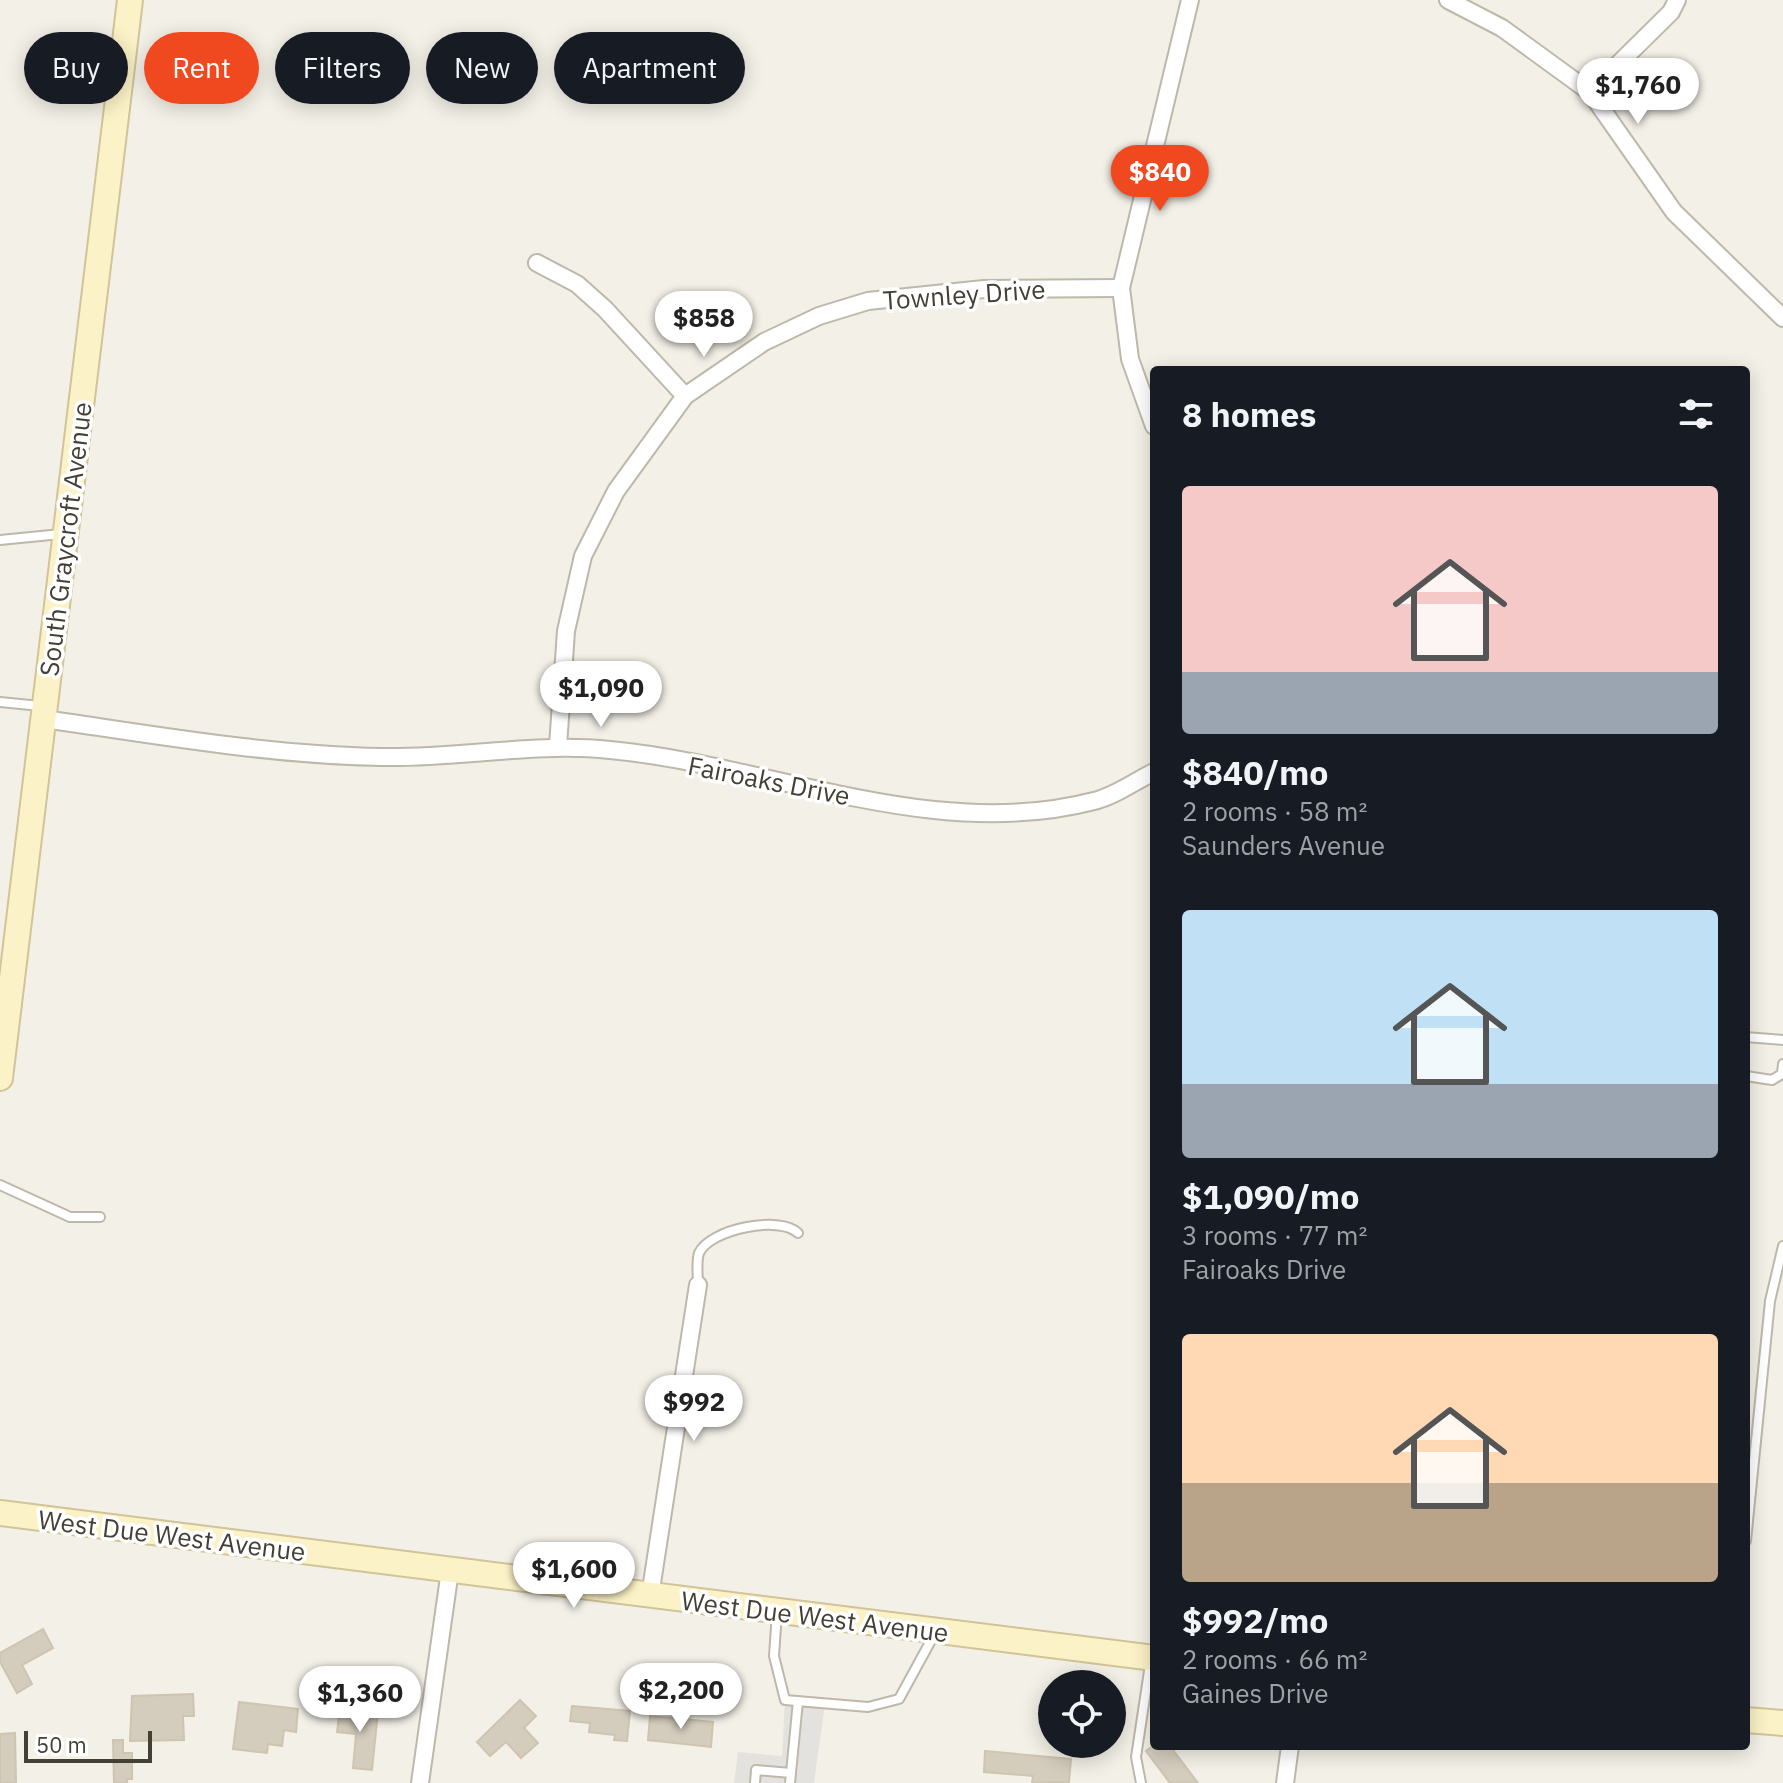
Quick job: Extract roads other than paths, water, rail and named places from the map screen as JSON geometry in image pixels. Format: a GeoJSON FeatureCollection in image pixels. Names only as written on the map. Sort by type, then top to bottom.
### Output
{"type":"FeatureCollection","features":[{"type":"Feature","properties":{"kind":"main road","name":"South Graycroft Avenue"},"geometry":{"type":"LineString","coordinates":[[0,1078],[130,0]]}},
{"type":"Feature","properties":{"kind":"main road","name":"West Due West Avenue"},"geometry":{"type":"LineString","coordinates":[[0,1513],[1150,1658]]}},
{"type":"Feature","properties":{"kind":"main road"},"geometry":{"type":"LineString","coordinates":[[1750,1720],[1783,1723]]}},
{"type":"Feature","properties":{"kind":"street"},"geometry":{"type":"LineString","coordinates":[[1150,415],[1130,359],[1121,288],[1190,0]]}},
{"type":"Feature","properties":{"kind":"street"},"geometry":{"type":"LineString","coordinates":[[1448,0],[1502,28],[1590,92],[1674,212],[1783,318]]}},
{"type":"Feature","properties":{"kind":"street"},"geometry":{"type":"LineString","coordinates":[[1590,92],[1671,12],[1677,0]]}},
{"type":"Feature","properties":{"kind":"street"},"geometry":{"type":"LineString","coordinates":[[537,263],[577,284],[605,309],[685,396]]}},
{"type":"Feature","properties":{"kind":"street","name":"Townley Drive"},"geometry":{"type":"LineString","coordinates":[[558,746],[566,631],[583,556],[616,491],[685,396],[764,342],[819,316],[868,301],[984,289],[1121,288]]}},
{"type":"Feature","properties":{"kind":"street","name":"Fairoaks Drive"},"geometry":{"type":"LineString","coordinates":[[44,713],[288,752],[383,757],[558,746],[613,750],[877,801],[969,813],[1040,811],[1098,801],[1150,774]]}},
{"type":"Feature","properties":{"kind":"street"},"geometry":{"type":"LineString","coordinates":[[650,1596],[698,1285]]}},
{"type":"Feature","properties":{"kind":"street"},"geometry":{"type":"LineString","coordinates":[[420,1783],[450,1570]]}},
{"type":"Feature","properties":{"kind":"street"},"geometry":{"type":"LineString","coordinates":[[1285,1783],[1289,1750]]}},
{"type":"Feature","properties":{"kind":"lane"},"geometry":{"type":"LineString","coordinates":[[0,540],[66,534]]}},
{"type":"Feature","properties":{"kind":"lane"},"geometry":{"type":"LineString","coordinates":[[0,702],[44,713]]}},
{"type":"Feature","properties":{"kind":"lane"},"geometry":{"type":"LineString","coordinates":[[1750,1037],[1783,1040]]}},
{"type":"Feature","properties":{"kind":"lane"},"geometry":{"type":"LineString","coordinates":[[1750,1077],[1772,1080],[1782,1074],[1783,1064]]}},
{"type":"Feature","properties":{"kind":"lane"},"geometry":{"type":"LineString","coordinates":[[0,1185],[70,1217],[100,1217]]}},
{"type":"Feature","properties":{"kind":"lane"},"geometry":{"type":"LineString","coordinates":[[698,1285],[698,1258],[701,1249],[708,1244],[733,1232],[772,1223],[785,1223],[798,1233]]}},
{"type":"Feature","properties":{"kind":"lane"},"geometry":{"type":"LineString","coordinates":[[1750,1501],[1770,1301],[1783,1246]]}},
{"type":"Feature","properties":{"kind":"lane"},"geometry":{"type":"LineString","coordinates":[[777,1611],[774,1656],[785,1700],[868,1707],[899,1699],[936,1631]]}},
{"type":"Feature","properties":{"kind":"lane"},"geometry":{"type":"LineString","coordinates":[[1141,1783],[1136,1757],[1150,1670]]}},
{"type":"Feature","properties":{"kind":"lane"},"geometry":{"type":"LineString","coordinates":[[755,1783],[756,1770],[790,1778],[798,1701]]}}]}
